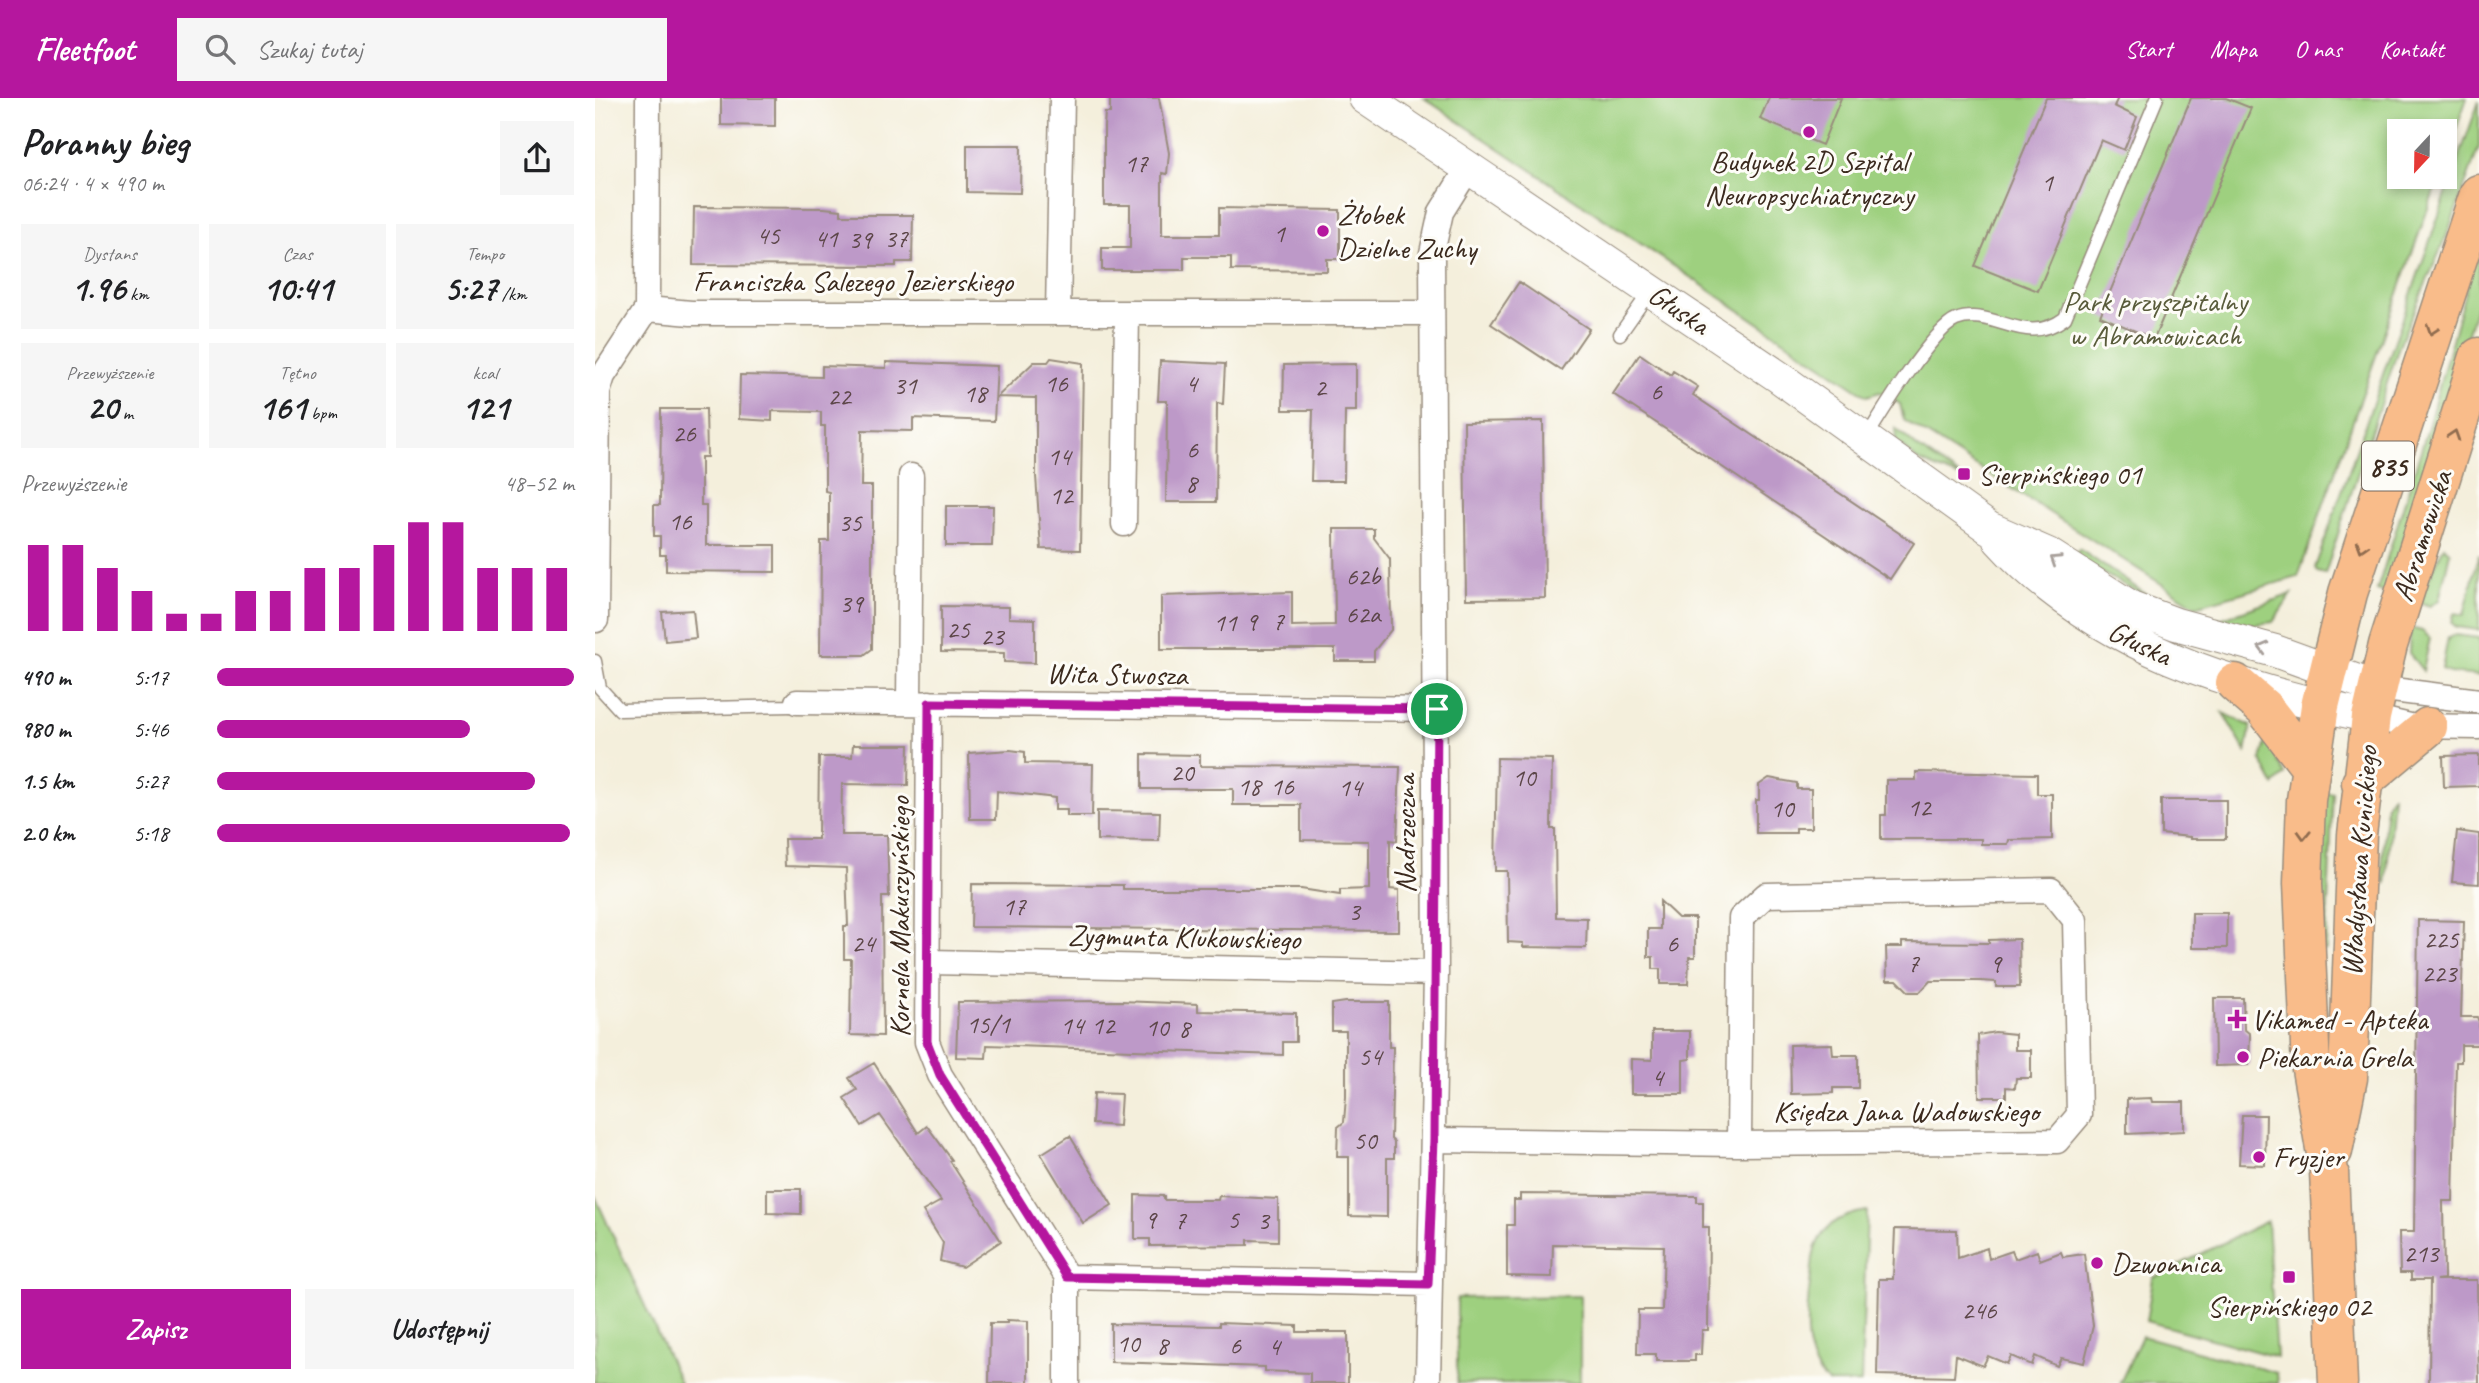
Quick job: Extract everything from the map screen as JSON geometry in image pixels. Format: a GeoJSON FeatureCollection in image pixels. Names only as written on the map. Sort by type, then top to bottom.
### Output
{"type":"FeatureCollection","features":[{"type":"Feature","properties":{"kind":"main road","name":"Abramowicka"},"geometry":{"type":"LineString","coordinates":[[2328,669],[2386,469],[2479,194]]}},
{"type":"Feature","properties":{"kind":"main road","name":"Abramowicka"},"geometry":{"type":"LineString","coordinates":[[2374,703],[2399,607],[2479,358]]}},
{"type":"Feature","properties":{"kind":"main road","name":"Władysława Kunickiego"},"geometry":{"type":"LineString","coordinates":[[2328,669],[2310,767],[2303,883],[2311,1069],[2329,1171],[2338,1383]]}},
{"type":"Feature","properties":{"kind":"main road"},"geometry":{"type":"LineString","coordinates":[[2235,684],[2264,708],[2310,767]]}},
{"type":"Feature","properties":{"kind":"main road","name":"Władysława Kunickiego"},"geometry":{"type":"LineString","coordinates":[[2329,1171],[2348,1079],[2361,783],[2374,703]]}},
{"type":"Feature","properties":{"kind":"main road"},"geometry":{"type":"LineString","coordinates":[[2361,783],[2428,727]]}},
{"type":"Feature","properties":{"kind":"street"},"geometry":{"type":"LineString","coordinates":[[596,620],[598,392],[603,376],[647,309],[648,98]]}},
{"type":"Feature","properties":{"kind":"street"},"geometry":{"type":"LineString","coordinates":[[1058,313],[1062,98]]}},
{"type":"Feature","properties":{"kind":"street","name":"Głuska"},"geometry":{"type":"LineString","coordinates":[[1365,98],[1651,290],[1989,528],[2043,583],[2112,632],[2235,684],[2320,706],[2374,703]]}},
{"type":"Feature","properties":{"kind":"street","name":"Nadrzeczna"},"geometry":{"type":"LineString","coordinates":[[1428,1383],[1428,1284],[1434,1140],[1437,709],[1430,313],[1432,253],[1437,223],[1469,167]]}},
{"type":"Feature","properties":{"kind":"street","name":"Franciszka Salezego Jezierskiego"},"geometry":{"type":"LineString","coordinates":[[647,309],[691,313],[1430,313]]}},
{"type":"Feature","properties":{"kind":"street"},"geometry":{"type":"LineString","coordinates":[[1124,524],[1127,313]]}},
{"type":"Feature","properties":{"kind":"street","name":"Kornela Makuszyńskiego"},"geometry":{"type":"LineString","coordinates":[[911,475],[930,962],[927,1042],[940,1075],[1067,1277]]}},
{"type":"Feature","properties":{"kind":"street","name":"Głuska"},"geometry":{"type":"LineString","coordinates":[[1989,528],[2047,554],[2131,607],[2176,624],[2276,651],[2328,669],[2374,703]]}},
{"type":"Feature","properties":{"kind":"street"},"geometry":{"type":"LineString","coordinates":[[2374,703],[2479,701]]}},
{"type":"Feature","properties":{"kind":"street","name":"Wita Stwosza"},"geometry":{"type":"LineString","coordinates":[[797,702],[1437,709]]}},
{"type":"Feature","properties":{"kind":"street"},"geometry":{"type":"LineString","coordinates":[[2374,703],[2428,727],[2479,727]]}},
{"type":"Feature","properties":{"kind":"street","name":"Księdza Jana Wadowskiego"},"geometry":{"type":"LineString","coordinates":[[1434,1140],[1739,1144],[2057,1141],[2079,1115],[2075,920],[2051,890],[1766,895],[1741,918],[1739,1144]]}},
{"type":"Feature","properties":{"kind":"street","name":"Zygmunta Klukowskiego"},"geometry":{"type":"LineString","coordinates":[[930,962],[1436,973]]}},
{"type":"Feature","properties":{"kind":"street"},"geometry":{"type":"LineString","coordinates":[[1067,1383],[1067,1277],[1428,1284]]}},
{"type":"Feature","properties":{"kind":"lane"},"geometry":{"type":"LineString","coordinates":[[1865,440],[1926,350],[1954,320],[1970,318],[2014,329],[2038,331],[2065,318],[2157,98]]}},
{"type":"Feature","properties":{"kind":"lane"},"geometry":{"type":"LineString","coordinates":[[1620,334],[1651,290]]}},
{"type":"Feature","properties":{"kind":"lane"},"geometry":{"type":"LineString","coordinates":[[595,628],[596,620]]}},
{"type":"Feature","properties":{"kind":"lane"},"geometry":{"type":"LineString","coordinates":[[595,661],[600,688],[620,710],[791,706],[797,702]]}},
{"type":"Feature","properties":{"kind":"green space","name":"Park przyszpitalny w Abramowicach"},"geometry":{"type":"Polygon","coordinates":[[[1424,98],[2467,98],[2457,127],[2457,119],[2387,119],[2387,189],[2435,189],[2298,577],[2196,606],[1904,420],[1900,404],[1880,392],[1867,396],[1424,98]]]}},
{"type":"Feature","properties":{"kind":"green space"},"geometry":{"type":"Polygon","coordinates":[[[2479,101],[2479,147],[2446,237],[2400,343],[2325,574],[2317,572],[2315,568],[2448,189],[2457,189],[2457,164],[2479,101]]]}},
{"type":"Feature","properties":{"kind":"green space"},"geometry":{"type":"Polygon","coordinates":[[[2479,241],[2479,297],[2387,593],[2377,590],[2427,431],[2479,241]]]}},
{"type":"Feature","properties":{"kind":"green space"},"geometry":{"type":"Polygon","coordinates":[[[1895,428],[1917,447],[1965,480],[1917,460],[1896,441],[1895,428]]]}},
{"type":"Feature","properties":{"kind":"green space"},"geometry":{"type":"Polygon","coordinates":[[[2444,546],[2450,552],[2439,600],[2430,606],[2418,602],[2444,546]]]}},
{"type":"Feature","properties":{"kind":"green space"},"geometry":{"type":"Polygon","coordinates":[[[2079,549],[2174,613],[2074,557],[2079,549]]]}},
{"type":"Feature","properties":{"kind":"green space"},"geometry":{"type":"Polygon","coordinates":[[[2479,554],[2479,630],[2456,627],[2452,623],[2454,613],[2464,615],[2479,554]]]}},
{"type":"Feature","properties":{"kind":"green space"},"geometry":{"type":"Polygon","coordinates":[[[2292,594],[2273,622],[2248,625],[2217,620],[2292,594]]]}},
{"type":"Feature","properties":{"kind":"green space"},"geometry":{"type":"Polygon","coordinates":[[[2410,628],[2422,631],[2430,638],[2423,671],[2409,653],[2410,628]]]}},
{"type":"Feature","properties":{"kind":"green space"},"geometry":{"type":"Polygon","coordinates":[[[2454,635],[2479,638],[2479,676],[2450,673],[2442,669],[2448,638],[2454,635]]]}},
{"type":"Feature","properties":{"kind":"green space"},"geometry":{"type":"Polygon","coordinates":[[[2223,713],[2251,726],[2246,752],[2223,713]]]}},
{"type":"Feature","properties":{"kind":"green space"},"geometry":{"type":"Polygon","coordinates":[[[2267,739],[2285,775],[2274,785],[2261,760],[2267,739]]]}},
{"type":"Feature","properties":{"kind":"green space"},"geometry":{"type":"Polygon","coordinates":[[[2322,792],[2333,793],[2326,950],[2319,951],[2322,792]]]}},
{"type":"Feature","properties":{"kind":"green space"},"geometry":{"type":"Polygon","coordinates":[[[2393,794],[2386,885],[2382,874],[2386,805],[2393,794]]]}},
{"type":"Feature","properties":{"kind":"green space"},"geometry":{"type":"Polygon","coordinates":[[[595,1196],[680,1383],[595,1383],[595,1196]]]}},
{"type":"Feature","properties":{"kind":"green space"},"geometry":{"type":"Polygon","coordinates":[[[1867,1211],[1861,1383],[1829,1383],[1818,1371],[1808,1342],[1813,1257],[1820,1238],[1831,1225],[1847,1216],[1867,1211]]]}},
{"type":"Feature","properties":{"kind":"green space"},"geometry":{"type":"Polygon","coordinates":[[[2267,1221],[2276,1357],[2146,1321],[2153,1278],[2267,1221]]]}},
{"type":"Feature","properties":{"kind":"green space"},"geometry":{"type":"Polygon","coordinates":[[[1580,1296],[1580,1383],[1457,1383],[1457,1298],[1580,1296]]]}},
{"type":"Feature","properties":{"kind":"green space"},"geometry":{"type":"Polygon","coordinates":[[[2142,1336],[2277,1373],[2278,1383],[2120,1383],[2142,1336]]]}},
{"type":"Feature","properties":{"kind":"building"},"geometry":{"type":"Polygon","coordinates":[[[721,98],[775,98],[775,126],[721,125],[721,98]]]}},
{"type":"Feature","properties":{"kind":"building"},"geometry":{"type":"Polygon","coordinates":[[[1110,98],[1159,98],[1169,153],[1167,174],[1162,173],[1162,235],[1219,235],[1219,208],[1340,210],[1340,259],[1327,259],[1327,271],[1231,270],[1231,257],[1184,257],[1184,270],[1102,270],[1102,248],[1130,248],[1130,205],[1104,205],[1104,127],[1105,113],[1110,113],[1110,98]]]}},
{"type":"Feature","properties":{"kind":"building","name":"Budynek 2D Szpital Neuropsychiatryczny"},"geometry":{"type":"Polygon","coordinates":[[[1769,98],[1841,98],[1822,145],[1760,119],[1769,98]]]}},
{"type":"Feature","properties":{"kind":"building"},"geometry":{"type":"Polygon","coordinates":[[[2046,98],[2118,98],[2114,106],[2137,117],[2124,150],[2101,140],[2038,291],[1975,266],[2046,98]]]}},
{"type":"Feature","properties":{"kind":"building"},"geometry":{"type":"Polygon","coordinates":[[[2191,98],[2226,98],[2251,108],[2154,339],[2100,316],[2191,98]]]}},
{"type":"Feature","properties":{"kind":"building"},"geometry":{"type":"Polygon","coordinates":[[[967,145],[1021,145],[1020,193],[967,192],[967,145]]]}},
{"type":"Feature","properties":{"kind":"building"},"geometry":{"type":"Polygon","coordinates":[[[694,207],[824,208],[841,210],[841,215],[913,215],[912,262],[896,262],[896,266],[693,265],[694,207]]]}},
{"type":"Feature","properties":{"kind":"building"},"geometry":{"type":"Polygon","coordinates":[[[1519,282],[1589,329],[1561,370],[1491,324],[1519,282]]]}},
{"type":"Feature","properties":{"kind":"building"},"geometry":{"type":"Polygon","coordinates":[[[1640,354],[1671,375],[1673,371],[1698,387],[1693,395],[1914,543],[1890,579],[1613,394],[1640,354]]]}},
{"type":"Feature","properties":{"kind":"building"},"geometry":{"type":"Polygon","coordinates":[[[1051,358],[1083,363],[1080,550],[1041,549],[1036,476],[1036,398],[997,397],[1034,362],[1048,362],[1051,358]]]}},
{"type":"Feature","properties":{"kind":"building"},"geometry":{"type":"Polygon","coordinates":[[[1160,361],[1225,364],[1223,404],[1217,403],[1216,502],[1166,502],[1167,401],[1158,401],[1160,361]]]}},
{"type":"Feature","properties":{"kind":"building"},"geometry":{"type":"Polygon","coordinates":[[[886,362],[997,366],[994,421],[913,418],[913,431],[862,430],[861,486],[872,486],[872,649],[864,655],[820,655],[821,541],[829,541],[829,492],[825,491],[825,426],[821,426],[821,412],[772,411],[772,421],[739,419],[740,375],[822,377],[822,366],[886,368],[886,362]]]}},
{"type":"Feature","properties":{"kind":"building"},"geometry":{"type":"Polygon","coordinates":[[[1356,364],[1356,411],[1345,411],[1344,481],[1311,481],[1313,410],[1283,410],[1284,365],[1356,364]]]}},
{"type":"Feature","properties":{"kind":"building"},"geometry":{"type":"Polygon","coordinates":[[[661,409],[706,409],[707,457],[701,457],[701,505],[706,505],[706,545],[775,545],[775,572],[666,571],[666,555],[660,555],[660,536],[654,536],[654,505],[660,505],[661,409]]]}},
{"type":"Feature","properties":{"kind":"building"},"geometry":{"type":"Polygon","coordinates":[[[1543,421],[1545,598],[1466,599],[1464,422],[1543,421]]]}},
{"type":"Feature","properties":{"kind":"building"},"geometry":{"type":"Polygon","coordinates":[[[946,506],[993,506],[992,546],[946,546],[946,506]]]}},
{"type":"Feature","properties":{"kind":"building"},"geometry":{"type":"Polygon","coordinates":[[[1334,529],[1374,529],[1374,538],[1390,559],[1391,630],[1374,651],[1374,661],[1335,661],[1335,649],[1161,649],[1161,596],[1292,592],[1292,626],[1335,625],[1334,529]]]}},
{"type":"Feature","properties":{"kind":"building"},"geometry":{"type":"Polygon","coordinates":[[[941,606],[1009,607],[1009,618],[1035,619],[1035,663],[1004,662],[1004,653],[941,652],[941,606]]]}},
{"type":"Feature","properties":{"kind":"building"},"geometry":{"type":"Polygon","coordinates":[[[693,610],[696,638],[665,641],[662,612],[693,610]]]}},
{"type":"Feature","properties":{"kind":"building"},"geometry":{"type":"Polygon","coordinates":[[[853,745],[909,745],[908,785],[842,784],[841,835],[887,835],[889,897],[882,897],[883,1036],[850,1035],[851,959],[844,959],[844,926],[848,926],[846,868],[785,866],[784,839],[818,839],[819,757],[852,757],[853,745]]]}},
{"type":"Feature","properties":{"kind":"building"},"geometry":{"type":"Polygon","coordinates":[[[1010,750],[1025,752],[1025,763],[1093,764],[1092,816],[1067,816],[1067,810],[1055,810],[1055,798],[997,791],[996,819],[970,819],[969,753],[1010,750]]]}},
{"type":"Feature","properties":{"kind":"building"},"geometry":{"type":"Polygon","coordinates":[[[1142,754],[1200,755],[1200,766],[1400,767],[1397,841],[1390,840],[1390,889],[1399,890],[1399,931],[971,927],[972,884],[1123,885],[1123,889],[1301,889],[1340,895],[1340,890],[1369,889],[1369,841],[1301,840],[1301,805],[1233,805],[1233,789],[1142,789],[1142,754]]]}},
{"type":"Feature","properties":{"kind":"building"},"geometry":{"type":"Polygon","coordinates":[[[2479,755],[2479,786],[2444,787],[2443,756],[2479,755]]]}},
{"type":"Feature","properties":{"kind":"building"},"geometry":{"type":"Polygon","coordinates":[[[1497,758],[1552,759],[1551,829],[1555,829],[1556,917],[1587,918],[1586,948],[1523,947],[1523,943],[1508,942],[1507,871],[1495,871],[1497,758]]]}},
{"type":"Feature","properties":{"kind":"building"},"geometry":{"type":"Polygon","coordinates":[[[1916,772],[2037,774],[2037,794],[2052,794],[2052,839],[1981,844],[1981,839],[1881,839],[1881,815],[1886,815],[1886,780],[1916,780],[1916,772]]]}},
{"type":"Feature","properties":{"kind":"building"},"geometry":{"type":"Polygon","coordinates":[[[1769,778],[1797,783],[1797,789],[1811,789],[1811,828],[1796,828],[1796,833],[1756,833],[1759,785],[1769,778]]]}},
{"type":"Feature","properties":{"kind":"building"},"geometry":{"type":"Polygon","coordinates":[[[2161,800],[2226,800],[2226,839],[2190,839],[2161,834],[2161,800]]]}},
{"type":"Feature","properties":{"kind":"building"},"geometry":{"type":"Polygon","coordinates":[[[1097,811],[1160,812],[1159,841],[1097,840],[1097,811]]]}},
{"type":"Feature","properties":{"kind":"building"},"geometry":{"type":"Polygon","coordinates":[[[2457,831],[2479,834],[2479,884],[2452,882],[2457,831]]]}},
{"type":"Feature","properties":{"kind":"building"},"geometry":{"type":"Polygon","coordinates":[[[1660,901],[1678,918],[1695,918],[1695,957],[1689,957],[1688,984],[1660,984],[1660,969],[1653,969],[1653,957],[1648,957],[1648,929],[1660,929],[1660,901]]]}},
{"type":"Feature","properties":{"kind":"building"},"geometry":{"type":"Polygon","coordinates":[[[2192,913],[2227,913],[2227,948],[2192,948],[2192,913]]]}},
{"type":"Feature","properties":{"kind":"building"},"geometry":{"type":"Polygon","coordinates":[[[2418,920],[2464,921],[2461,1017],[2477,1017],[2479,1022],[2479,1045],[2461,1045],[2461,1062],[2456,1062],[2453,1201],[2443,1201],[2444,1279],[2436,1280],[2477,1280],[2479,1383],[2429,1383],[2430,1280],[2411,1280],[2411,1273],[2400,1273],[2399,1232],[2414,1232],[2418,920]]]}},
{"type":"Feature","properties":{"kind":"building"},"geometry":{"type":"Polygon","coordinates":[[[2019,939],[2020,987],[1996,987],[1996,982],[1981,981],[1930,981],[1920,992],[1909,992],[1897,980],[1887,980],[1886,947],[1902,947],[1902,942],[1989,943],[1989,940],[2019,939]]]}},
{"type":"Feature","properties":{"kind":"building"},"geometry":{"type":"Polygon","coordinates":[[[2214,998],[2243,998],[2244,1029],[2250,1034],[2249,1065],[2215,1066],[2214,998]]]}},
{"type":"Feature","properties":{"kind":"building"},"geometry":{"type":"Polygon","coordinates":[[[1120,1001],[1198,1004],[1198,1011],[1296,1013],[1296,1042],[1283,1042],[1283,1055],[987,1045],[986,1058],[956,1057],[958,1002],[1120,1001]]]}},
{"type":"Feature","properties":{"kind":"building"},"geometry":{"type":"Polygon","coordinates":[[[1389,1002],[1389,1047],[1393,1047],[1391,1139],[1394,1142],[1394,1158],[1387,1158],[1387,1217],[1349,1216],[1349,1157],[1337,1157],[1338,1127],[1344,1122],[1346,1097],[1346,1031],[1332,1031],[1332,1004],[1389,1002]]]}},
{"type":"Feature","properties":{"kind":"building"},"geometry":{"type":"Polygon","coordinates":[[[1652,1031],[1690,1031],[1690,1059],[1683,1060],[1683,1094],[1631,1094],[1631,1059],[1652,1060],[1652,1031]]]}},
{"type":"Feature","properties":{"kind":"building"},"geometry":{"type":"Polygon","coordinates":[[[1995,1032],[2015,1034],[2015,1050],[2031,1050],[2031,1078],[2016,1078],[2015,1088],[2006,1087],[2006,1097],[1979,1097],[1978,1035],[1995,1032]]]}},
{"type":"Feature","properties":{"kind":"building"},"geometry":{"type":"Polygon","coordinates":[[[1832,1044],[1833,1055],[1858,1055],[1858,1088],[1833,1088],[1833,1093],[1791,1094],[1790,1045],[1832,1044]]]}},
{"type":"Feature","properties":{"kind":"building"},"geometry":{"type":"Polygon","coordinates":[[[874,1063],[918,1133],[927,1126],[952,1160],[950,1161],[1001,1241],[962,1267],[940,1261],[943,1243],[923,1211],[941,1201],[880,1115],[862,1126],[844,1098],[857,1090],[849,1078],[874,1063]]]}},
{"type":"Feature","properties":{"kind":"building"},"geometry":{"type":"Polygon","coordinates":[[[1094,1093],[1121,1094],[1119,1126],[1092,1124],[1094,1093]]]}},
{"type":"Feature","properties":{"kind":"building"},"geometry":{"type":"Polygon","coordinates":[[[2151,1098],[2152,1102],[2184,1102],[2184,1131],[2127,1134],[2127,1099],[2151,1098]]]}},
{"type":"Feature","properties":{"kind":"building"},"geometry":{"type":"Polygon","coordinates":[[[2242,1115],[2266,1115],[2265,1165],[2239,1164],[2242,1115]]]}},
{"type":"Feature","properties":{"kind":"building"},"geometry":{"type":"Polygon","coordinates":[[[1070,1136],[1112,1205],[1083,1223],[1041,1154],[1070,1136]]]}},
{"type":"Feature","properties":{"kind":"building"},"geometry":{"type":"Polygon","coordinates":[[[767,1189],[801,1189],[801,1214],[767,1213],[767,1189]]]}},
{"type":"Feature","properties":{"kind":"building"},"geometry":{"type":"Polygon","coordinates":[[[1520,1194],[1697,1196],[1697,1202],[1703,1202],[1703,1227],[1709,1227],[1708,1330],[1702,1330],[1701,1355],[1695,1355],[1695,1361],[1656,1361],[1656,1354],[1637,1354],[1638,1310],[1662,1310],[1664,1246],[1553,1244],[1552,1277],[1507,1276],[1507,1225],[1514,1225],[1514,1200],[1520,1200],[1520,1194]]]}},
{"type":"Feature","properties":{"kind":"building"},"geometry":{"type":"Polygon","coordinates":[[[1135,1195],[1164,1196],[1164,1200],[1218,1200],[1219,1196],[1278,1199],[1278,1241],[1248,1240],[1248,1245],[1150,1246],[1150,1239],[1135,1239],[1135,1195]]]}},
{"type":"Feature","properties":{"kind":"building"},"geometry":{"type":"Polygon","coordinates":[[[1895,1229],[1957,1230],[1958,1258],[1987,1248],[1989,1259],[2012,1251],[2015,1259],[2037,1251],[2040,1260],[2061,1252],[2063,1257],[2084,1254],[2093,1326],[2084,1363],[2061,1358],[2057,1366],[2035,1356],[2032,1365],[2011,1356],[2007,1364],[1988,1356],[1983,1366],[1956,1355],[1954,1377],[1877,1375],[1879,1279],[1893,1279],[1895,1229]]]}},
{"type":"Feature","properties":{"kind":"building"},"geometry":{"type":"Polygon","coordinates":[[[1007,1320],[1028,1321],[1028,1383],[989,1383],[990,1323],[1007,1323],[1007,1320]]]}},
{"type":"Feature","properties":{"kind":"building"},"geometry":{"type":"Polygon","coordinates":[[[1219,1323],[1297,1326],[1297,1332],[1348,1332],[1348,1383],[1310,1383],[1310,1373],[1265,1371],[1265,1367],[1111,1362],[1111,1324],[1219,1326],[1219,1323]]]}},
{"type":"Feature","properties":{"kind":"place","name":"Budynek 2D Szpital Neuropsychiatryczny"},"geometry":{"type":"Point","coordinates":[1809,132]}},
{"type":"Feature","properties":{"kind":"place","name":"Żłobek Dzielne Zuchy"},"geometry":{"type":"Point","coordinates":[1323,231]}},
{"type":"Feature","properties":{"kind":"place","name":"Sierpińskiego 01"},"geometry":{"type":"Point","coordinates":[1964,474]}},
{"type":"Feature","properties":{"kind":"place","name":"Vikamed - Apteka"},"geometry":{"type":"Point","coordinates":[2237,1019]}},
{"type":"Feature","properties":{"kind":"place","name":"Piekarnia Grela"},"geometry":{"type":"Point","coordinates":[2243,1057]}},
{"type":"Feature","properties":{"kind":"place","name":"Fryzjer"},"geometry":{"type":"Point","coordinates":[2259,1157]}},
{"type":"Feature","properties":{"kind":"place","name":"Dzwonnica"},"geometry":{"type":"Point","coordinates":[2097,1263]}},
{"type":"Feature","properties":{"kind":"place","name":"Sierpińskiego 02"},"geometry":{"type":"Point","coordinates":[2289,1277]}},
{"type":"Feature","properties":{"kind":"route"},"geometry":{"type":"LineString","coordinates":[[929,703],[1437,709],[1434,1140],[1428,1284],[1067,1277],[940,1075],[927,1042],[930,962],[929,703]]}}]}
